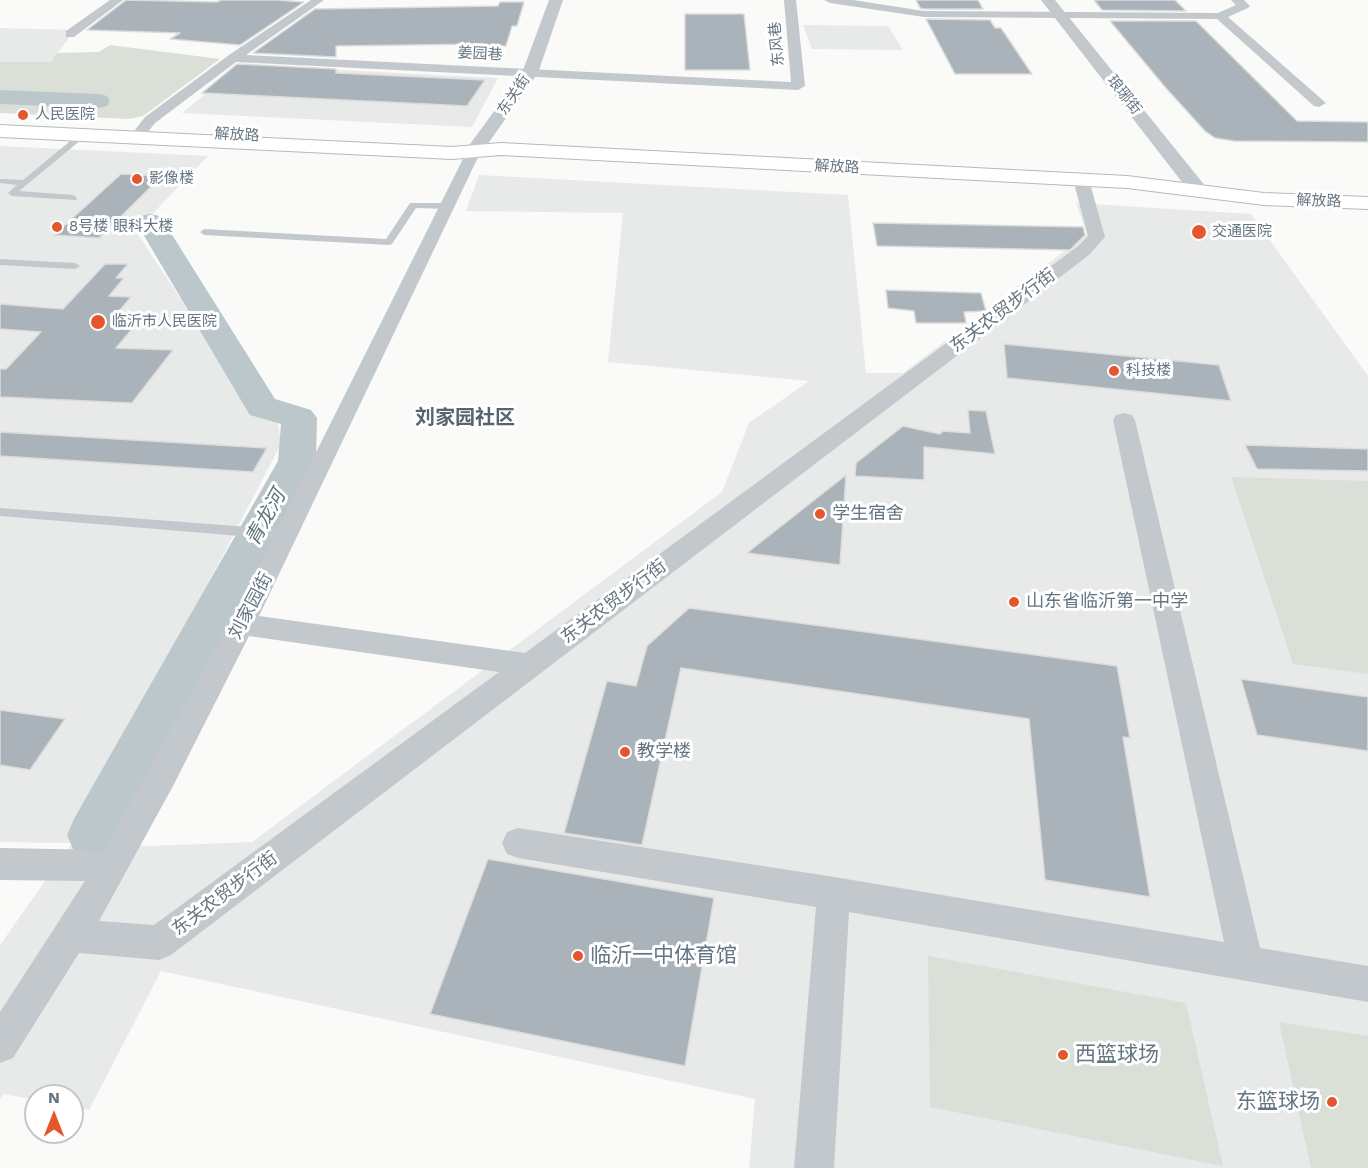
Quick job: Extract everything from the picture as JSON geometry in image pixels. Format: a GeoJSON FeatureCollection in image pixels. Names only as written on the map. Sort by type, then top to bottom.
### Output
{"type":"FeatureCollection","features":[{"type":"Feature","properties":{"kind":"main road","name":"解放路"},"geometry":{"type":"LineString","coordinates":[[0,124],[456,147],[498,155],[1083,187],[1199,191],[1258,189],[1368,191]]}},
{"type":"Feature","properties":{"kind":"main road","name":"解放路"},"geometry":{"type":"LineString","coordinates":[[0,131],[452,153],[501,149],[1127,182],[1264,199],[1368,203]]}},
{"type":"Feature","properties":{"kind":"street"},"geometry":{"type":"LineString","coordinates":[[70,34],[117,0]]}},
{"type":"Feature","properties":{"kind":"street"},"geometry":{"type":"LineString","coordinates":[[142,130],[150,120],[233,58],[318,0]]}},
{"type":"Feature","properties":{"kind":"street","name":"东关街"},"geometry":{"type":"LineString","coordinates":[[474,151],[530,73],[556,0]]}},
{"type":"Feature","properties":{"kind":"street","name":"东风巷"},"geometry":{"type":"LineString","coordinates":[[790,0],[798,86]]}},
{"type":"Feature","properties":{"kind":"street"},"geometry":{"type":"LineString","coordinates":[[830,0],[924,14],[1220,16],[1244,6],[1237,0]]}},
{"type":"Feature","properties":{"kind":"street","name":"琅琊街"},"geometry":{"type":"LineString","coordinates":[[1048,0],[1199,191]]}},
{"type":"Feature","properties":{"kind":"street"},"geometry":{"type":"LineString","coordinates":[[1220,16],[1319,103]]}},
{"type":"Feature","properties":{"kind":"street","name":"姜园巷"},"geometry":{"type":"LineString","coordinates":[[233,58],[798,86]]}},
{"type":"Feature","properties":{"kind":"street","name":"刘家园街"},"geometry":{"type":"LineString","coordinates":[[0,1046],[113,866],[242,624],[278,534],[474,151]]}},
{"type":"Feature","properties":{"kind":"street","name":"东关农贸步行街"},"geometry":{"type":"LineString","coordinates":[[70,934],[159,943],[1083,251],[1097,237],[1083,187]]}},
{"type":"Feature","properties":{"kind":"street"},"geometry":{"type":"LineString","coordinates":[[1124,420],[1246,963]]}},
{"type":"Feature","properties":{"kind":"street"},"geometry":{"type":"LineString","coordinates":[[242,624],[531,665]]}},
{"type":"Feature","properties":{"kind":"street"},"geometry":{"type":"LineString","coordinates":[[518,843],[834,893],[1368,984]]}},
{"type":"Feature","properties":{"kind":"street"},"geometry":{"type":"LineString","coordinates":[[0,864],[113,866]]}},
{"type":"Feature","properties":{"kind":"street"},"geometry":{"type":"LineString","coordinates":[[814,1168],[834,893]]}},
{"type":"Feature","properties":{"kind":"lane"},"geometry":{"type":"LineString","coordinates":[[73,198],[12,193],[83,135]]}},
{"type":"Feature","properties":{"kind":"lane"},"geometry":{"type":"LineString","coordinates":[[0,181],[26,183]]}},
{"type":"Feature","properties":{"kind":"lane"},"geometry":{"type":"LineString","coordinates":[[204,232],[389,242],[413,205],[447,207]]}},
{"type":"Feature","properties":{"kind":"lane"},"geometry":{"type":"LineString","coordinates":[[0,261],[75,266]]}},
{"type":"Feature","properties":{"kind":"lane"},"geometry":{"type":"LineString","coordinates":[[0,512],[278,534]]}},
{"type":"Feature","properties":{"kind":"shaded area"},"geometry":{"type":"Polygon","coordinates":[[[803,25],[888,26],[903,50],[812,49],[803,25]]]}},
{"type":"Feature","properties":{"kind":"shaded area"},"geometry":{"type":"Polygon","coordinates":[[[0,28],[75,30],[51,62],[0,62],[0,28]]]}},
{"type":"Feature","properties":{"kind":"shaded area"},"geometry":{"type":"Polygon","coordinates":[[[110,45],[220,59],[143,116],[129,119],[0,113],[0,62],[51,62],[57,53],[99,52],[110,45]]]}},
{"type":"Feature","properties":{"kind":"shaded area"},"geometry":{"type":"Polygon","coordinates":[[[241,65],[498,78],[472,127],[182,113],[241,65]]]}},
{"type":"Feature","properties":{"kind":"shaded area","name":"山东省临沂第一中学"},"geometry":{"type":"Polygon","coordinates":[[[0,146],[208,156],[136,231],[255,413],[278,423],[281,444],[73,842],[150,846],[252,842],[722,492],[749,423],[809,381],[608,362],[623,213],[466,211],[479,175],[848,195],[866,373],[903,373],[1087,234],[1076,203],[1251,214],[1368,376],[1368,1168],[749,1168],[755,1099],[161,971],[89,1110],[84,1109],[84,1084],[24,1084],[24,1098],[4,1094],[0,1100],[0,945],[72,843],[0,842],[0,146]]]}},
{"type":"Feature","properties":{"kind":"shaded area"},"geometry":{"type":"Polygon","coordinates":[[[1231,477],[1368,481],[1368,674],[1293,664],[1231,477]]]}},
{"type":"Feature","properties":{"kind":"shaded area","name":"西篮球场"},"geometry":{"type":"Polygon","coordinates":[[[928,956],[1186,1003],[1223,1166],[930,1107],[928,956]]]}},
{"type":"Feature","properties":{"kind":"shaded area","name":"东篮球场"},"geometry":{"type":"Polygon","coordinates":[[[1279,1022],[1368,1036],[1368,1168],[1311,1168],[1279,1022]]]}},
{"type":"Feature","properties":{"kind":"building"},"geometry":{"type":"Polygon","coordinates":[[[126,0],[304,2],[240,45],[170,39],[180,33],[87,30],[126,0]]]}},
{"type":"Feature","properties":{"kind":"building"},"geometry":{"type":"Polygon","coordinates":[[[916,0],[978,0],[983,9],[924,9],[920,8],[916,0]]]}},
{"type":"Feature","properties":{"kind":"building"},"geometry":{"type":"Polygon","coordinates":[[[1094,0],[1175,0],[1186,11],[1102,10],[1094,0]]]}},
{"type":"Feature","properties":{"kind":"building"},"geometry":{"type":"Polygon","coordinates":[[[500,2],[524,2],[517,26],[512,26],[506,46],[482,46],[483,44],[336,46],[336,57],[253,53],[315,9],[498,6],[500,2]]]}},
{"type":"Feature","properties":{"kind":"building"},"geometry":{"type":"Polygon","coordinates":[[[685,14],[744,14],[750,70],[685,70],[685,14]]]}},
{"type":"Feature","properties":{"kind":"building"},"geometry":{"type":"Polygon","coordinates":[[[926,19],[990,20],[995,28],[1001,28],[1032,74],[955,74],[926,19]]]}},
{"type":"Feature","properties":{"kind":"building"},"geometry":{"type":"Polygon","coordinates":[[[1110,21],[1196,21],[1297,121],[1368,122],[1368,142],[1234,141],[1215,138],[1205,131],[1165,87],[1110,21]]]}},
{"type":"Feature","properties":{"kind":"building"},"geometry":{"type":"Polygon","coordinates":[[[237,64],[336,69],[336,73],[485,80],[467,106],[202,93],[237,64]]]}},
{"type":"Feature","properties":{"kind":"building"},"geometry":{"type":"Polygon","coordinates":[[[121,174],[162,176],[99,238],[54,235],[121,174]]]}},
{"type":"Feature","properties":{"kind":"building"},"geometry":{"type":"Polygon","coordinates":[[[873,223],[1083,227],[1085,235],[1070,250],[877,246],[873,223]]]}},
{"type":"Feature","properties":{"kind":"building"},"geometry":{"type":"Polygon","coordinates":[[[105,264],[128,264],[116,278],[124,278],[109,296],[131,297],[115,316],[142,317],[116,348],[173,350],[132,403],[0,397],[0,369],[6,369],[41,332],[0,329],[0,304],[63,309],[105,264]]]}},
{"type":"Feature","properties":{"kind":"building"},"geometry":{"type":"Polygon","coordinates":[[[886,290],[981,293],[986,311],[964,312],[966,323],[916,323],[914,311],[888,308],[886,290]]]}},
{"type":"Feature","properties":{"kind":"building","name":"科技楼"},"geometry":{"type":"Polygon","coordinates":[[[1004,344],[1219,365],[1231,401],[1007,378],[1004,344]]]}},
{"type":"Feature","properties":{"kind":"building"},"geometry":{"type":"Polygon","coordinates":[[[968,410],[986,411],[995,454],[924,447],[924,480],[855,476],[856,463],[903,426],[940,434],[943,431],[970,433],[968,410]]]}},
{"type":"Feature","properties":{"kind":"building"},"geometry":{"type":"Polygon","coordinates":[[[0,432],[267,448],[253,472],[0,456],[0,432]]]}},
{"type":"Feature","properties":{"kind":"building"},"geometry":{"type":"Polygon","coordinates":[[[1245,445],[1368,449],[1368,471],[1257,469],[1245,445]]]}},
{"type":"Feature","properties":{"kind":"building","name":"学生宿舍"},"geometry":{"type":"Polygon","coordinates":[[[846,475],[840,565],[747,553],[846,475]]]}},
{"type":"Feature","properties":{"kind":"building","name":"教学楼"},"geometry":{"type":"Polygon","coordinates":[[[689,608],[1117,666],[1130,738],[1123,737],[1150,897],[1045,880],[1029,719],[681,668],[642,845],[564,833],[607,681],[636,686],[647,646],[689,608]]]}},
{"type":"Feature","properties":{"kind":"building"},"geometry":{"type":"Polygon","coordinates":[[[1241,679],[1368,697],[1368,751],[1257,735],[1241,679]]]}},
{"type":"Feature","properties":{"kind":"building"},"geometry":{"type":"Polygon","coordinates":[[[0,710],[65,719],[30,770],[0,765],[0,710]]]}},
{"type":"Feature","properties":{"kind":"building","name":"临沂一中体育馆"},"geometry":{"type":"Polygon","coordinates":[[[488,859],[714,898],[685,1066],[430,1014],[488,859]]]}},
{"type":"Feature","properties":{"kind":"waterway","name":"青龙河"},"geometry":{"type":"LineString","coordinates":[[0,97],[99,101]]}},
{"type":"Feature","properties":{"kind":"waterway","name":"青龙河"},"geometry":{"type":"LineString","coordinates":[[93,835],[297,461],[299,418],[262,407],[150,222]]}},
{"type":"Feature","properties":{"kind":"place","name":"人民医院"},"geometry":{"type":"Point","coordinates":[23,115]}},
{"type":"Feature","properties":{"kind":"place","name":"影像楼"},"geometry":{"type":"Point","coordinates":[137,179]}},
{"type":"Feature","properties":{"kind":"place","name":"8号楼 眼科大楼"},"geometry":{"type":"Point","coordinates":[57,227]}},
{"type":"Feature","properties":{"kind":"place","name":"交通医院"},"geometry":{"type":"Point","coordinates":[1199,232]}},
{"type":"Feature","properties":{"kind":"place","name":"临沂市人民医院"},"geometry":{"type":"Point","coordinates":[98,322]}},
{"type":"Feature","properties":{"kind":"place","name":"科技楼"},"geometry":{"type":"Point","coordinates":[1114,371]}},
{"type":"Feature","properties":{"kind":"place","name":"学生宿舍"},"geometry":{"type":"Point","coordinates":[820,514]}},
{"type":"Feature","properties":{"kind":"place","name":"山东省临沂第一中学"},"geometry":{"type":"Point","coordinates":[1014,602]}},
{"type":"Feature","properties":{"kind":"place","name":"教学楼"},"geometry":{"type":"Point","coordinates":[625,752]}},
{"type":"Feature","properties":{"kind":"place","name":"临沂一中体育馆"},"geometry":{"type":"Point","coordinates":[578,956]}},
{"type":"Feature","properties":{"kind":"place","name":"西篮球场"},"geometry":{"type":"Point","coordinates":[1063,1055]}},
{"type":"Feature","properties":{"kind":"place","name":"东篮球场"},"geometry":{"type":"Point","coordinates":[1332,1102]}},
{"type":"Feature","properties":{"kind":"district","name":"刘家园社区"},"geometry":{"type":"Point","coordinates":[465,418]}}]}
